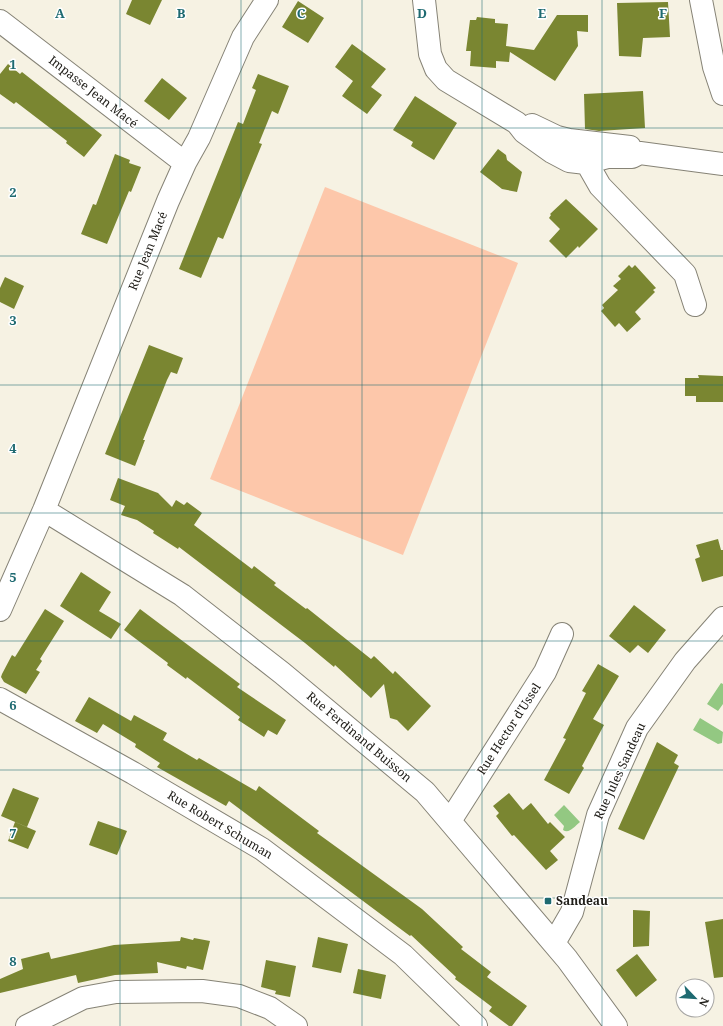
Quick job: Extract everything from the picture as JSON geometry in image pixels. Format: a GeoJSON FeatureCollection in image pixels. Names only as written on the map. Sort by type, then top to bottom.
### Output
{"type":"FeatureCollection","features":[{"type":"Feature","properties":{"kind":"street","name":"Rue Jean Macé"},"geometry":{"type":"LineString","coordinates":[[0,610],[44,510],[168,201],[199,138],[243,37],[267,0]]}},
{"type":"Feature","properties":{"kind":"street"},"geometry":{"type":"LineString","coordinates":[[424,0],[430,54],[436,69],[446,80],[517,123],[524,132],[552,152],[569,160],[586,163],[608,157],[632,157],[640,154],[723,164]]}},
{"type":"Feature","properties":{"kind":"street"},"geometry":{"type":"LineString","coordinates":[[700,0],[714,68],[723,94]]}},
{"type":"Feature","properties":{"kind":"street","name":"Impasse Jean Macé"},"geometry":{"type":"LineString","coordinates":[[0,21],[185,164]]}},
{"type":"Feature","properties":{"kind":"street"},"geometry":{"type":"LineString","coordinates":[[517,123],[530,123],[557,137],[569,140],[633,147],[640,154]]}},
{"type":"Feature","properties":{"kind":"street"},"geometry":{"type":"LineString","coordinates":[[579,141],[580,151],[600,186],[685,274],[696,306]]}},
{"type":"Feature","properties":{"kind":"street","name":"Rue Ferdinand Buisson"},"geometry":{"type":"LineString","coordinates":[[44,510],[182,595],[282,673],[425,792],[554,943],[616,1026]]}},
{"type":"Feature","properties":{"kind":"street","name":"Rue Jules Sandeau"},"geometry":{"type":"LineString","coordinates":[[554,943],[572,912],[598,815],[637,728],[685,661],[723,618]]}},
{"type":"Feature","properties":{"kind":"street","name":"Rue Hector d'Ussel"},"geometry":{"type":"LineString","coordinates":[[450,821],[545,672],[562,634]]}},
{"type":"Feature","properties":{"kind":"street","name":"Rue Robert Schuman"},"geometry":{"type":"LineString","coordinates":[[0,698],[133,773],[262,849],[403,955],[476,1026]]}},
{"type":"Feature","properties":{"kind":"street"},"geometry":{"type":"LineString","coordinates":[[27,1026],[84,998],[116,992],[202,991],[239,996],[270,1008],[296,1026]]}},
{"type":"Feature","properties":{"kind":"shaded area"},"geometry":{"type":"Polygon","coordinates":[[[325,187],[518,263],[403,555],[210,479],[325,187]]]}},
{"type":"Feature","properties":{"kind":"shaded area"},"geometry":{"type":"Polygon","coordinates":[[[721,683],[723,684],[723,704],[718,711],[707,704],[721,683]]]}},
{"type":"Feature","properties":{"kind":"shaded area"},"geometry":{"type":"Polygon","coordinates":[[[700,718],[723,732],[722,743],[718,744],[693,730],[700,718]]]}},
{"type":"Feature","properties":{"kind":"shaded area"},"geometry":{"type":"Polygon","coordinates":[[[564,805],[580,822],[572,829],[567,831],[563,830],[564,826],[554,815],[564,805]]]}},
{"type":"Feature","properties":{"kind":"building"},"geometry":{"type":"Polygon","coordinates":[[[132,0],[162,0],[150,25],[126,14],[132,0]]]}},
{"type":"Feature","properties":{"kind":"building"},"geometry":{"type":"Polygon","coordinates":[[[298,1],[324,18],[308,43],[282,27],[298,1]]]}},
{"type":"Feature","properties":{"kind":"building"},"geometry":{"type":"Polygon","coordinates":[[[668,2],[670,37],[643,38],[641,57],[619,56],[617,3],[668,2]]]}},
{"type":"Feature","properties":{"kind":"building"},"geometry":{"type":"Polygon","coordinates":[[[557,15],[588,15],[588,32],[577,31],[578,46],[555,81],[510,52],[509,62],[496,61],[496,68],[470,66],[471,51],[466,51],[470,20],[476,20],[477,17],[495,19],[495,23],[508,24],[506,46],[534,50],[557,15]]]}},
{"type":"Feature","properties":{"kind":"building"},"geometry":{"type":"Polygon","coordinates":[[[352,44],[386,69],[371,87],[382,95],[367,114],[342,96],[353,81],[335,67],[352,44]]]}},
{"type":"Feature","properties":{"kind":"building"},"geometry":{"type":"Polygon","coordinates":[[[8,64],[20,74],[22,72],[102,135],[84,157],[66,143],[67,141],[16,102],[14,104],[0,94],[0,74],[8,64]]]}},
{"type":"Feature","properties":{"kind":"building"},"geometry":{"type":"Polygon","coordinates":[[[258,74],[289,86],[278,114],[272,111],[259,143],[262,144],[223,239],[218,237],[201,278],[179,269],[238,122],[243,124],[256,90],[252,88],[258,74]]]}},
{"type":"Feature","properties":{"kind":"building"},"geometry":{"type":"Polygon","coordinates":[[[162,78],[187,98],[169,120],[144,101],[162,78]]]}},
{"type":"Feature","properties":{"kind":"building"},"geometry":{"type":"Polygon","coordinates":[[[643,91],[645,128],[599,131],[585,129],[584,94],[643,91]]]}},
{"type":"Feature","properties":{"kind":"building"},"geometry":{"type":"Polygon","coordinates":[[[415,96],[457,123],[434,160],[411,146],[413,142],[393,130],[415,96]]]}},
{"type":"Feature","properties":{"kind":"building"},"geometry":{"type":"Polygon","coordinates":[[[498,149],[506,155],[507,160],[522,172],[517,192],[502,189],[480,172],[498,149]]]}},
{"type":"Feature","properties":{"kind":"building"},"geometry":{"type":"Polygon","coordinates":[[[115,154],[130,160],[129,163],[141,167],[131,192],[129,191],[107,244],[81,234],[93,204],[96,205],[115,154]]]}},
{"type":"Feature","properties":{"kind":"building"},"geometry":{"type":"Polygon","coordinates":[[[566,199],[598,229],[579,248],[578,246],[566,258],[549,241],[560,229],[549,218],[551,215],[550,214],[566,199]]]}},
{"type":"Feature","properties":{"kind":"building"},"geometry":{"type":"Polygon","coordinates":[[[629,265],[632,268],[635,265],[656,288],[653,290],[655,292],[635,312],[641,319],[627,332],[619,323],[615,327],[601,311],[604,308],[602,305],[618,290],[613,286],[621,279],[618,276],[629,265]]]}},
{"type":"Feature","properties":{"kind":"building"},"geometry":{"type":"Polygon","coordinates":[[[5,277],[24,286],[14,309],[0,302],[0,288],[5,277]]]}},
{"type":"Feature","properties":{"kind":"building"},"geometry":{"type":"Polygon","coordinates":[[[149,345],[183,358],[177,374],[171,372],[167,380],[143,440],[145,440],[135,466],[105,454],[149,345]]]}},
{"type":"Feature","properties":{"kind":"building"},"geometry":{"type":"Polygon","coordinates":[[[698,375],[723,376],[723,402],[696,402],[696,396],[685,396],[685,378],[699,378],[698,375]]]}},
{"type":"Feature","properties":{"kind":"building"},"geometry":{"type":"Polygon","coordinates":[[[118,478],[158,493],[172,507],[176,500],[184,505],[187,502],[202,513],[194,525],[252,569],[254,566],[276,583],[274,585],[306,609],[307,608],[371,659],[374,656],[393,674],[395,671],[431,706],[408,731],[397,720],[390,718],[384,684],[371,698],[335,665],[334,667],[305,643],[179,547],[178,549],[153,533],[154,531],[137,520],[121,515],[125,506],[110,500],[118,478]]]}},
{"type":"Feature","properties":{"kind":"building"},"geometry":{"type":"Polygon","coordinates":[[[718,539],[721,550],[723,550],[723,576],[702,582],[695,559],[700,557],[696,545],[718,539]]]}},
{"type":"Feature","properties":{"kind":"building"},"geometry":{"type":"Polygon","coordinates":[[[81,572],[111,592],[99,611],[121,624],[111,639],[60,606],[81,572]]]}},
{"type":"Feature","properties":{"kind":"building"},"geometry":{"type":"Polygon","coordinates":[[[634,605],[666,630],[648,653],[638,645],[630,653],[609,636],[634,605]]]}},
{"type":"Feature","properties":{"kind":"building"},"geometry":{"type":"Polygon","coordinates":[[[45,609],[64,621],[40,659],[42,661],[36,670],[40,672],[26,694],[4,682],[1,677],[12,655],[15,657],[45,609]]]}},
{"type":"Feature","properties":{"kind":"building"},"geometry":{"type":"Polygon","coordinates":[[[140,609],[240,684],[237,687],[286,720],[277,735],[268,730],[264,737],[238,720],[240,717],[187,677],[186,679],[167,665],[168,663],[124,630],[140,609]]]}},
{"type":"Feature","properties":{"kind":"building"},"geometry":{"type":"Polygon","coordinates":[[[598,664],[619,676],[593,719],[604,725],[582,766],[584,768],[569,794],[544,780],[566,739],[563,738],[586,693],[582,691],[598,664]]]}},
{"type":"Feature","properties":{"kind":"building"},"geometry":{"type":"Polygon","coordinates":[[[89,697],[131,721],[134,715],[167,733],[163,740],[197,760],[199,758],[256,791],[259,786],[319,831],[317,833],[422,909],[463,947],[461,949],[491,972],[487,977],[527,1006],[512,1026],[509,1026],[489,1011],[492,1007],[455,979],[456,977],[411,935],[410,936],[229,801],[226,806],[157,767],[160,763],[135,747],[136,744],[103,724],[97,733],[75,721],[89,697]]]}},
{"type":"Feature","properties":{"kind":"building"},"geometry":{"type":"Polygon","coordinates":[[[657,742],[678,755],[674,763],[679,766],[644,840],[618,829],[657,742]]]}},
{"type":"Feature","properties":{"kind":"building"},"geometry":{"type":"Polygon","coordinates":[[[13,788],[39,798],[27,827],[1,816],[13,788]]]}},
{"type":"Feature","properties":{"kind":"building"},"geometry":{"type":"Polygon","coordinates":[[[509,793],[523,810],[531,803],[548,824],[550,822],[565,837],[550,851],[558,860],[546,870],[514,835],[512,836],[496,816],[499,813],[493,806],[509,793]]]}},
{"type":"Feature","properties":{"kind":"building"},"geometry":{"type":"Polygon","coordinates":[[[98,821],[127,831],[117,855],[89,845],[98,821]]]}},
{"type":"Feature","properties":{"kind":"building"},"geometry":{"type":"Polygon","coordinates":[[[15,822],[36,831],[28,849],[8,841],[15,822]]]}},
{"type":"Feature","properties":{"kind":"building"},"geometry":{"type":"Polygon","coordinates":[[[633,910],[650,911],[649,946],[633,947],[633,910]]]}},
{"type":"Feature","properties":{"kind":"building"},"geometry":{"type":"Polygon","coordinates":[[[723,919],[723,977],[714,978],[705,922],[723,919]]]}},
{"type":"Feature","properties":{"kind":"building"},"geometry":{"type":"Polygon","coordinates":[[[181,937],[193,940],[194,938],[210,941],[203,970],[187,966],[186,969],[157,962],[158,973],[115,975],[78,983],[76,975],[0,993],[0,979],[23,969],[21,959],[49,952],[51,959],[114,945],[180,941],[181,937]]]}},
{"type":"Feature","properties":{"kind":"building"},"geometry":{"type":"Polygon","coordinates":[[[318,937],[348,944],[341,973],[312,967],[318,937]]]}},
{"type":"Feature","properties":{"kind":"building"},"geometry":{"type":"Polygon","coordinates":[[[637,954],[657,980],[636,997],[616,970],[637,954]]]}},
{"type":"Feature","properties":{"kind":"building"},"geometry":{"type":"Polygon","coordinates":[[[266,960],[296,966],[290,997],[275,994],[276,991],[261,987],[266,960]]]}},
{"type":"Feature","properties":{"kind":"building"},"geometry":{"type":"Polygon","coordinates":[[[358,969],[386,975],[381,999],[353,993],[358,969]]]}},
{"type":"Feature","properties":{"kind":"place","name":"Sandeau"},"geometry":{"type":"Point","coordinates":[548,901]}}]}
